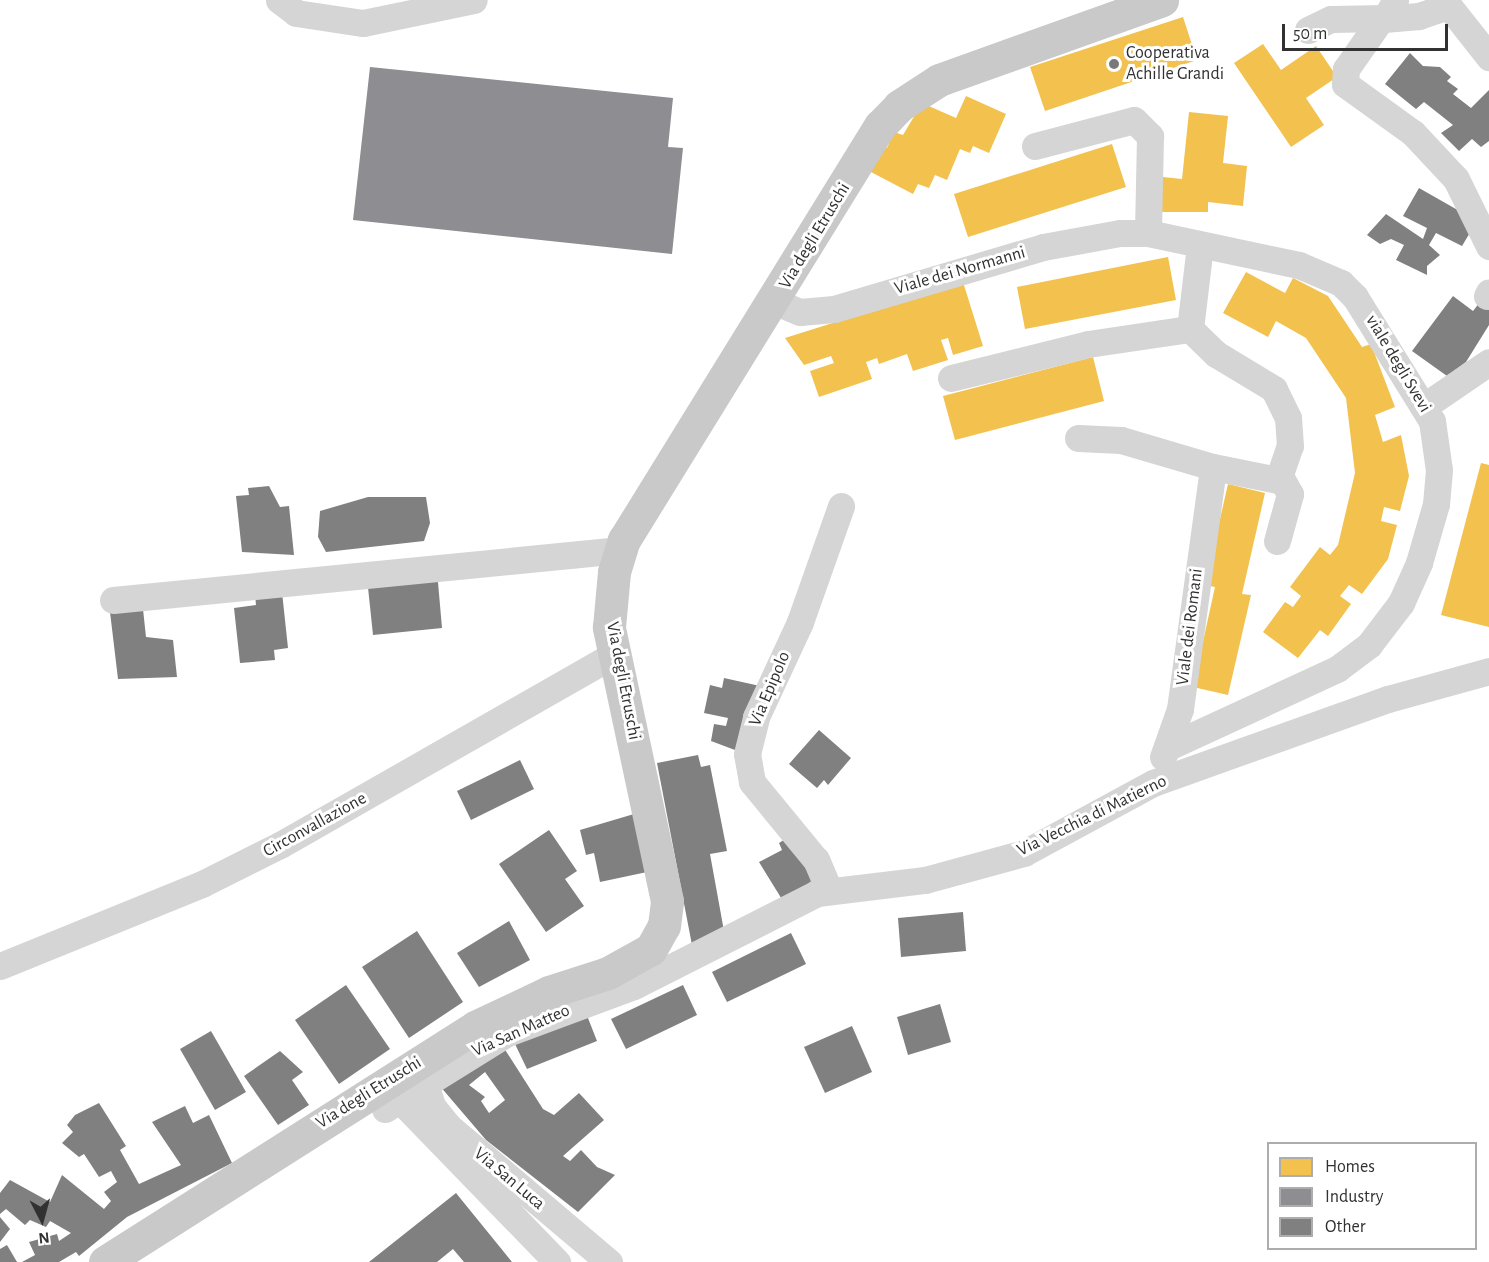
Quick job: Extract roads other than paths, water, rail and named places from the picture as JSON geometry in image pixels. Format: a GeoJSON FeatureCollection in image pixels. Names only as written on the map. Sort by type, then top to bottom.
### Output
{"type":"FeatureCollection","features":[{"type":"Feature","properties":{"kind":"main road","name":"Via degli Etruschi"},"geometry":{"type":"LineString","coordinates":[[105,1262],[476,1027],[549,992],[617,969],[658,960],[667,901],[615,654],[609,603],[622,545],[776,302],[880,126],[912,96],[939,80],[1162,0]]}},
{"type":"Feature","properties":{"kind":"street"},"geometry":{"type":"LineString","coordinates":[[279,0],[296,13],[363,23],[474,0]]}},
{"type":"Feature","properties":{"kind":"street"},"geometry":{"type":"LineString","coordinates":[[1308,30],[1331,19],[1388,10],[1419,16],[1446,3],[1489,57]]}},
{"type":"Feature","properties":{"kind":"street"},"geometry":{"type":"LineString","coordinates":[[1388,10],[1346,69],[1345,84],[1413,134],[1456,179],[1489,246]]}},
{"type":"Feature","properties":{"kind":"street"},"geometry":{"type":"LineString","coordinates":[[1035,146],[1134,120],[1150,136],[1148,233]]}},
{"type":"Feature","properties":{"kind":"street","name":"Viale dei Normanni"},"geometry":{"type":"LineString","coordinates":[[776,302],[800,312],[834,309],[1086,236],[1148,233],[1200,245]]}},
{"type":"Feature","properties":{"kind":"street"},"geometry":{"type":"LineString","coordinates":[[1191,329],[1200,245]]}},
{"type":"Feature","properties":{"kind":"street","name":"viale degli Svevi"},"geometry":{"type":"LineString","coordinates":[[1168,747],[1336,669],[1369,645],[1388,620],[1419,564],[1436,504],[1437,446],[1426,405],[1341,283],[1299,265],[1200,245]]}},
{"type":"Feature","properties":{"kind":"street"},"geometry":{"type":"LineString","coordinates":[[951,378],[1088,344],[1191,329]]}},
{"type":"Feature","properties":{"kind":"street"},"geometry":{"type":"LineString","coordinates":[[1191,329],[1216,354],[1266,382],[1280,398],[1290,429],[1281,478],[1290,494],[1277,541]]}},
{"type":"Feature","properties":{"kind":"street"},"geometry":{"type":"LineString","coordinates":[[1426,405],[1489,362]]}},
{"type":"Feature","properties":{"kind":"street"},"geometry":{"type":"LineString","coordinates":[[1078,438],[1121,440],[1213,467],[1281,478]]}},
{"type":"Feature","properties":{"kind":"street","name":"Viale dei Romani"},"geometry":{"type":"LineString","coordinates":[[1153,783],[1180,710],[1213,467]]}},
{"type":"Feature","properties":{"kind":"street","name":"Via Epipolo"},"geometry":{"type":"LineString","coordinates":[[830,890],[816,860],[752,782],[747,754],[756,717],[800,622],[841,506]]}},
{"type":"Feature","properties":{"kind":"street"},"geometry":{"type":"LineString","coordinates":[[243,573],[622,545]]}},
{"type":"Feature","properties":{"kind":"street"},"geometry":{"type":"LineString","coordinates":[[114,600],[622,545]]}},
{"type":"Feature","properties":{"kind":"street","name":"Circonvallazione"},"geometry":{"type":"LineString","coordinates":[[0,966],[202,884],[280,845],[615,654]]}},
{"type":"Feature","properties":{"kind":"street","name":"Via Vecchia di Matierno"},"geometry":{"type":"LineString","coordinates":[[658,960],[830,890],[925,880],[1024,853],[1153,783],[1388,699],[1489,671]]}},
{"type":"Feature","properties":{"kind":"street","name":"Via San Matteo"},"geometry":{"type":"LineString","coordinates":[[557,1262],[393,1105],[507,1033],[658,960]]}},
{"type":"Feature","properties":{"kind":"street","name":"Via San Luca"},"geometry":{"type":"LineString","coordinates":[[425,1084],[432,1106],[448,1125],[609,1262]]}},
{"type":"Feature","properties":{"kind":"place","name":"Cooperativa Achille Grandi"},"geometry":{"type":"Point","coordinates":[1114,64]}}]}
